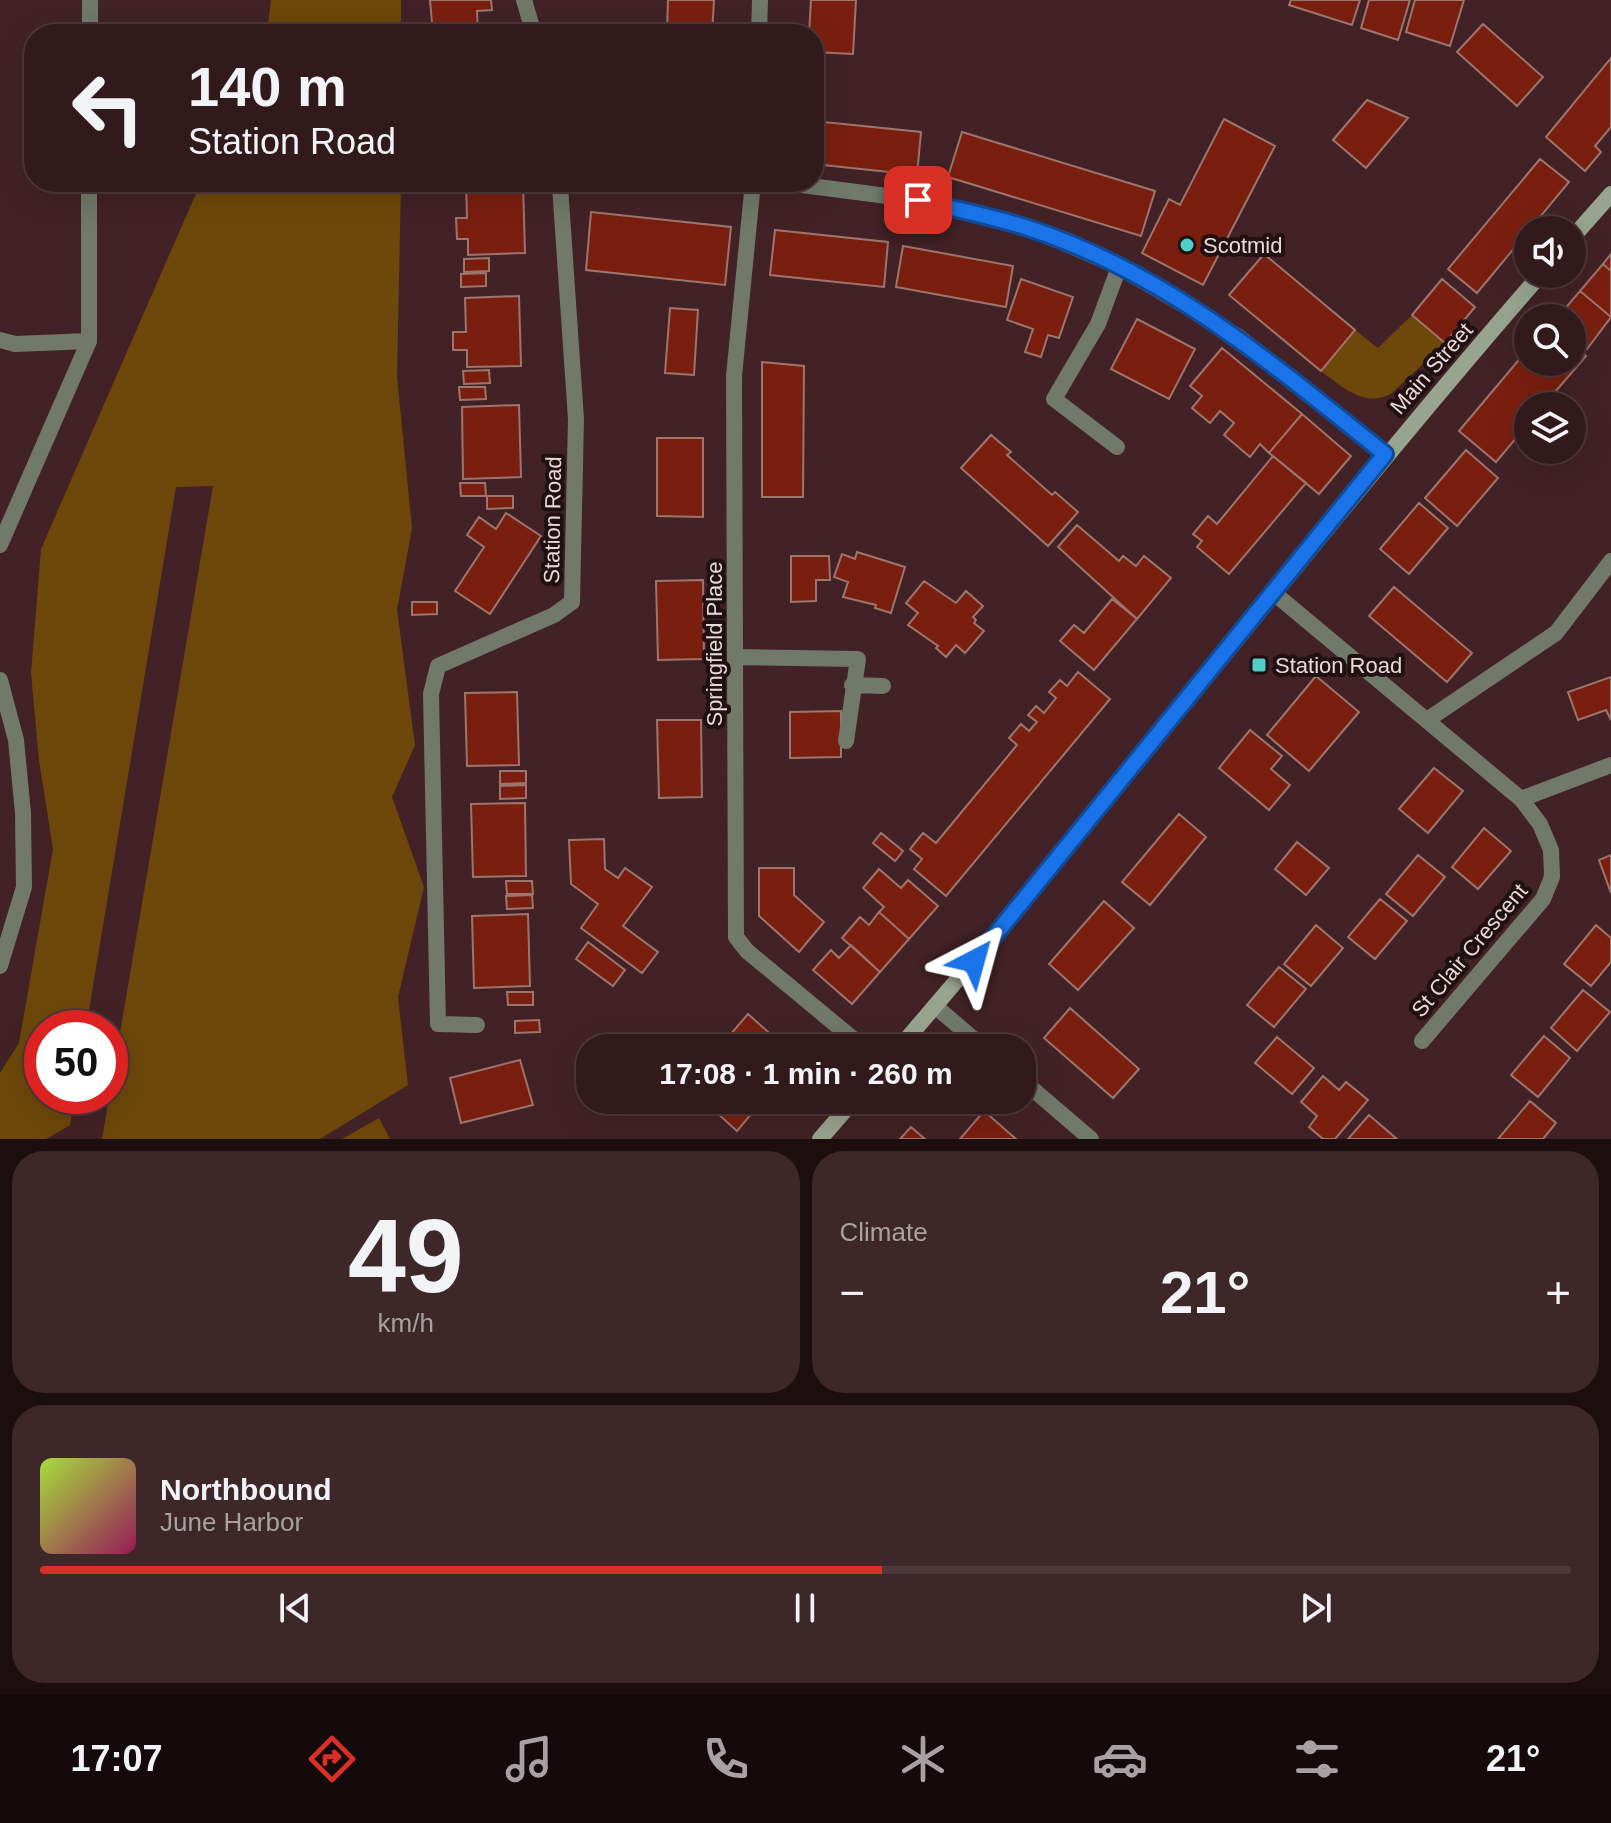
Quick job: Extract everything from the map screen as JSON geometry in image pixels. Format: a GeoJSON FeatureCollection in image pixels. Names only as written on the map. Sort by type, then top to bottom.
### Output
{"type":"FeatureCollection","features":[{"type":"Feature","properties":{"kind":"main road"},"geometry":{"type":"LineString","coordinates":[[1586,222],[1611,194]]}},
{"type":"Feature","properties":{"kind":"main road","name":"Main Street"},"geometry":{"type":"LineString","coordinates":[[911,1034],[1275,594],[1385,454],[1529,288]]}},
{"type":"Feature","properties":{"kind":"main road"},"geometry":{"type":"LineString","coordinates":[[820,1139],[842,1114]]}},
{"type":"Feature","properties":{"kind":"street"},"geometry":{"type":"LineString","coordinates":[[90,0],[90,24]]}},
{"type":"Feature","properties":{"kind":"street"},"geometry":{"type":"LineString","coordinates":[[524,0],[531,24]]}},
{"type":"Feature","properties":{"kind":"street"},"geometry":{"type":"LineString","coordinates":[[759,24],[760,0]]}},
{"type":"Feature","properties":{"kind":"street"},"geometry":{"type":"LineString","coordinates":[[824,188],[918,200],[1027,227],[1119,267],[1239,337],[1385,454]]}},
{"type":"Feature","properties":{"kind":"street"},"geometry":{"type":"LineString","coordinates":[[0,545],[89,341],[89,192]]}},
{"type":"Feature","properties":{"kind":"street","name":"Station Road"},"geometry":{"type":"LineString","coordinates":[[477,1025],[438,1024],[431,694],[438,666],[554,615],[572,602],[576,419],[560,192]]}},
{"type":"Feature","properties":{"kind":"street","name":"Springfield Place"},"geometry":{"type":"LineString","coordinates":[[752,192],[734,376],[736,937],[747,951],[847,1034]]}},
{"type":"Feature","properties":{"kind":"street"},"geometry":{"type":"LineString","coordinates":[[1117,447],[1054,399],[1098,324],[1119,267]]}},
{"type":"Feature","properties":{"kind":"street"},"geometry":{"type":"LineString","coordinates":[[0,340],[15,344],[89,341]]}},
{"type":"Feature","properties":{"kind":"street"},"geometry":{"type":"LineString","coordinates":[[1427,720],[1556,633],[1611,561]]}},
{"type":"Feature","properties":{"kind":"street","name":"St Clair Crescent"},"geometry":{"type":"LineString","coordinates":[[1275,594],[1521,799],[1540,824],[1551,850],[1552,877],[1543,899],[1422,1041]]}},
{"type":"Feature","properties":{"kind":"street"},"geometry":{"type":"LineString","coordinates":[[737,657],[858,659],[846,741]]}},
{"type":"Feature","properties":{"kind":"street"},"geometry":{"type":"LineString","coordinates":[[0,680],[16,740],[23,813],[24,887],[0,966]]}},
{"type":"Feature","properties":{"kind":"street"},"geometry":{"type":"LineString","coordinates":[[852,685],[883,686]]}},
{"type":"Feature","properties":{"kind":"street"},"geometry":{"type":"LineString","coordinates":[[1521,799],[1611,765]]}},
{"type":"Feature","properties":{"kind":"street"},"geometry":{"type":"LineString","coordinates":[[935,1006],[968,1034]]}},
{"type":"Feature","properties":{"kind":"street"},"geometry":{"type":"LineString","coordinates":[[1036,1092],[1091,1139]]}},
{"type":"Feature","properties":{"kind":"shaded area"},"geometry":{"type":"Polygon","coordinates":[[[271,0],[401,0],[401,24],[268,24],[271,0]]]}},
{"type":"Feature","properties":{"kind":"shaded area"},"geometry":{"type":"Polygon","coordinates":[[[197,192],[401,192],[397,377],[412,528],[397,610],[415,745],[392,797],[424,887],[398,997],[408,1085],[320,1139],[102,1139],[106,1114],[128,1114],[128,1010],[124,1010],[213,486],[176,487],[89,1010],[25,1010],[53,849],[39,760],[31,673],[41,549],[197,192]]]}},
{"type":"Feature","properties":{"kind":"shaded area"},"geometry":{"type":"Polygon","coordinates":[[[1412,315],[1445,343],[1392,393],[1382,397],[1363,397],[1345,389],[1321,371],[1355,330],[1378,348],[1412,315]]]}},
{"type":"Feature","properties":{"kind":"shaded area"},"geometry":{"type":"Polygon","coordinates":[[[24,1014],[24,1114],[72,1114],[70,1125],[46,1139],[0,1139],[0,1073],[19,1043],[24,1014]]]}},
{"type":"Feature","properties":{"kind":"shaded area"},"geometry":{"type":"Polygon","coordinates":[[[379,1118],[390,1139],[342,1139],[379,1118]]]}},
{"type":"Feature","properties":{"kind":"building"},"geometry":{"type":"Polygon","coordinates":[[[430,0],[491,0],[492,10],[477,11],[478,24],[432,24],[430,0]]]}},
{"type":"Feature","properties":{"kind":"building"},"geometry":{"type":"Polygon","coordinates":[[[668,0],[714,0],[713,24],[667,24],[668,0]]]}},
{"type":"Feature","properties":{"kind":"building"},"geometry":{"type":"Polygon","coordinates":[[[811,0],[856,0],[853,54],[824,53],[824,24],[810,24],[811,0]]]}},
{"type":"Feature","properties":{"kind":"building"},"geometry":{"type":"Polygon","coordinates":[[[1291,0],[1360,0],[1352,25],[1289,5],[1291,0]]]}},
{"type":"Feature","properties":{"kind":"building"},"geometry":{"type":"Polygon","coordinates":[[[1369,0],[1410,0],[1398,40],[1361,28],[1369,0]]]}},
{"type":"Feature","properties":{"kind":"building"},"geometry":{"type":"Polygon","coordinates":[[[1415,0],[1464,0],[1450,46],[1406,32],[1415,0]]]}},
{"type":"Feature","properties":{"kind":"building"},"geometry":{"type":"Polygon","coordinates":[[[1483,24],[1543,77],[1517,106],[1457,52],[1483,24]]]}},
{"type":"Feature","properties":{"kind":"building"},"geometry":{"type":"Polygon","coordinates":[[[1611,58],[1611,127],[1595,146],[1601,152],[1585,171],[1546,137],[1611,58]]]}},
{"type":"Feature","properties":{"kind":"building"},"geometry":{"type":"Polygon","coordinates":[[[1367,100],[1408,118],[1366,168],[1333,140],[1367,100]]]}},
{"type":"Feature","properties":{"kind":"building"},"geometry":{"type":"Polygon","coordinates":[[[1224,119],[1275,146],[1203,285],[1142,253],[1169,199],[1180,205],[1224,119]]]}},
{"type":"Feature","properties":{"kind":"building"},"geometry":{"type":"Polygon","coordinates":[[[824,122],[921,132],[917,175],[824,165],[824,122]]]}},
{"type":"Feature","properties":{"kind":"building"},"geometry":{"type":"Polygon","coordinates":[[[962,132],[1155,191],[1141,236],[948,177],[962,132]]]}},
{"type":"Feature","properties":{"kind":"building"},"geometry":{"type":"Polygon","coordinates":[[[1540,159],[1569,182],[1541,216],[1514,216],[1514,248],[1477,293],[1448,269],[1540,159]]]}},
{"type":"Feature","properties":{"kind":"building"},"geometry":{"type":"Polygon","coordinates":[[[466,192],[523,192],[525,253],[468,255],[468,239],[457,239],[456,218],[467,218],[466,192]]]}},
{"type":"Feature","properties":{"kind":"building"},"geometry":{"type":"Polygon","coordinates":[[[591,212],[731,227],[725,285],[586,270],[591,212]]]}},
{"type":"Feature","properties":{"kind":"building"},"geometry":{"type":"Polygon","coordinates":[[[775,230],[888,242],[884,287],[770,275],[775,230]]]}},
{"type":"Feature","properties":{"kind":"building"},"geometry":{"type":"Polygon","coordinates":[[[903,246],[1013,266],[1006,307],[896,287],[903,246]]]}},
{"type":"Feature","properties":{"kind":"building"},"geometry":{"type":"Polygon","coordinates":[[[1264,254],[1355,330],[1321,371],[1229,295],[1264,254]]]}},
{"type":"Feature","properties":{"kind":"building"},"geometry":{"type":"Polygon","coordinates":[[[1611,254],[1611,271],[1603,264],[1611,254]]]}},
{"type":"Feature","properties":{"kind":"building"},"geometry":{"type":"Polygon","coordinates":[[[489,258],[489,271],[464,272],[464,259],[489,258]]]}},
{"type":"Feature","properties":{"kind":"building"},"geometry":{"type":"Polygon","coordinates":[[[1603,264],[1611,271],[1611,317],[1580,291],[1586,288],[1603,264]]]}},
{"type":"Feature","properties":{"kind":"building"},"geometry":{"type":"Polygon","coordinates":[[[486,273],[486,286],[461,287],[461,274],[486,273]]]}},
{"type":"Feature","properties":{"kind":"building"},"geometry":{"type":"Polygon","coordinates":[[[1021,279],[1073,297],[1059,338],[1048,335],[1041,357],[1025,352],[1033,329],[1007,320],[1021,279]]]}},
{"type":"Feature","properties":{"kind":"building"},"geometry":{"type":"Polygon","coordinates":[[[1442,279],[1475,307],[1445,343],[1412,315],[1442,279]]]}},
{"type":"Feature","properties":{"kind":"building"},"geometry":{"type":"Polygon","coordinates":[[[1580,291],[1611,317],[1587,349],[1586,304],[1569,304],[1580,291]]]}},
{"type":"Feature","properties":{"kind":"building"},"geometry":{"type":"Polygon","coordinates":[[[519,296],[521,366],[467,367],[467,350],[453,350],[453,332],[466,332],[465,298],[519,296]]]}},
{"type":"Feature","properties":{"kind":"building"},"geometry":{"type":"Polygon","coordinates":[[[670,308],[698,310],[694,375],[665,373],[670,308]]]}},
{"type":"Feature","properties":{"kind":"building"},"geometry":{"type":"Polygon","coordinates":[[[1137,319],[1195,349],[1169,399],[1111,369],[1137,319]]]}},
{"type":"Feature","properties":{"kind":"building"},"geometry":{"type":"Polygon","coordinates":[[[1222,348],[1302,414],[1269,453],[1260,444],[1250,457],[1224,435],[1234,423],[1220,411],[1210,423],[1192,408],[1202,396],[1190,386],[1222,348]]]}},
{"type":"Feature","properties":{"kind":"building"},"geometry":{"type":"Polygon","coordinates":[[[762,362],[804,366],[803,497],[762,497],[762,362]]]}},
{"type":"Feature","properties":{"kind":"building"},"geometry":{"type":"Polygon","coordinates":[[[1514,366],[1514,376],[1569,376],[1555,392],[1514,392],[1514,441],[1496,462],[1459,431],[1514,366]]]}},
{"type":"Feature","properties":{"kind":"building"},"geometry":{"type":"Polygon","coordinates":[[[489,370],[490,383],[464,384],[463,371],[489,370]]]}},
{"type":"Feature","properties":{"kind":"building"},"geometry":{"type":"Polygon","coordinates":[[[459,387],[485,387],[486,399],[460,400],[459,387]]]}},
{"type":"Feature","properties":{"kind":"building"},"geometry":{"type":"Polygon","coordinates":[[[519,405],[521,477],[463,479],[462,407],[519,405]]]}},
{"type":"Feature","properties":{"kind":"building"},"geometry":{"type":"Polygon","coordinates":[[[1302,414],[1351,456],[1319,494],[1269,453],[1302,414]]]}},
{"type":"Feature","properties":{"kind":"building"},"geometry":{"type":"Polygon","coordinates":[[[991,435],[1011,452],[1007,455],[1052,495],[1055,492],[1078,512],[1048,546],[961,468],[991,435]]]}},
{"type":"Feature","properties":{"kind":"building"},"geometry":{"type":"Polygon","coordinates":[[[657,438],[703,438],[703,517],[657,516],[657,438]]]}},
{"type":"Feature","properties":{"kind":"building"},"geometry":{"type":"Polygon","coordinates":[[[1466,450],[1498,478],[1457,526],[1425,498],[1466,450]]]}},
{"type":"Feature","properties":{"kind":"building"},"geometry":{"type":"Polygon","coordinates":[[[1273,456],[1306,483],[1229,574],[1197,547],[1202,541],[1193,534],[1208,516],[1217,524],[1273,456]]]}},
{"type":"Feature","properties":{"kind":"building"},"geometry":{"type":"Polygon","coordinates":[[[460,483],[485,483],[486,496],[461,496],[460,483]]]}},
{"type":"Feature","properties":{"kind":"building"},"geometry":{"type":"Polygon","coordinates":[[[487,496],[513,496],[513,508],[487,509],[487,496]]]}},
{"type":"Feature","properties":{"kind":"building"},"geometry":{"type":"Polygon","coordinates":[[[1419,503],[1448,528],[1409,574],[1380,549],[1419,503]]]}},
{"type":"Feature","properties":{"kind":"building"},"geometry":{"type":"Polygon","coordinates":[[[506,513],[541,536],[490,614],[455,591],[484,547],[467,535],[479,517],[496,529],[506,513]]]}},
{"type":"Feature","properties":{"kind":"building"},"geometry":{"type":"Polygon","coordinates":[[[1077,525],[1119,561],[1123,556],[1136,566],[1144,556],[1171,578],[1137,619],[1058,547],[1077,525]]]}},
{"type":"Feature","properties":{"kind":"building"},"geometry":{"type":"Polygon","coordinates":[[[857,552],[905,567],[891,613],[875,608],[876,605],[843,597],[848,582],[834,577],[842,554],[855,559],[857,552]]]}},
{"type":"Feature","properties":{"kind":"building"},"geometry":{"type":"Polygon","coordinates":[[[791,556],[829,556],[830,580],[816,580],[816,601],[791,602],[791,556]]]}},
{"type":"Feature","properties":{"kind":"building"},"geometry":{"type":"Polygon","coordinates":[[[703,580],[704,659],[658,660],[656,581],[703,580]]]}},
{"type":"Feature","properties":{"kind":"building"},"geometry":{"type":"Polygon","coordinates":[[[924,581],[956,603],[966,591],[983,606],[973,617],[976,620],[974,623],[984,631],[965,653],[956,645],[946,657],[936,648],[938,646],[908,625],[918,613],[906,603],[924,581]]]}},
{"type":"Feature","properties":{"kind":"building"},"geometry":{"type":"Polygon","coordinates":[[[1394,587],[1472,653],[1447,682],[1369,616],[1394,587]]]}},
{"type":"Feature","properties":{"kind":"building"},"geometry":{"type":"Polygon","coordinates":[[[1112,599],[1137,619],[1094,670],[1060,641],[1074,625],[1084,633],[1112,599]]]}},
{"type":"Feature","properties":{"kind":"building"},"geometry":{"type":"Polygon","coordinates":[[[412,602],[437,602],[437,614],[412,615],[412,602]]]}},
{"type":"Feature","properties":{"kind":"building"},"geometry":{"type":"Polygon","coordinates":[[[1078,672],[1110,699],[946,896],[914,869],[922,859],[910,849],[923,833],[936,843],[1017,745],[1009,738],[1021,724],[1029,731],[1037,722],[1028,715],[1036,706],[1044,713],[1056,698],[1049,692],[1060,680],[1067,686],[1078,672]]]}},
{"type":"Feature","properties":{"kind":"building"},"geometry":{"type":"Polygon","coordinates":[[[1316,676],[1359,712],[1309,771],[1267,735],[1316,676]]]}},
{"type":"Feature","properties":{"kind":"building"},"geometry":{"type":"Polygon","coordinates":[[[1611,677],[1611,720],[1606,710],[1578,720],[1568,692],[1611,677]]]}},
{"type":"Feature","properties":{"kind":"building"},"geometry":{"type":"Polygon","coordinates":[[[517,692],[519,765],[467,766],[465,693],[517,692]]]}},
{"type":"Feature","properties":{"kind":"building"},"geometry":{"type":"Polygon","coordinates":[[[841,711],[841,757],[790,758],[790,712],[841,711]]]}},
{"type":"Feature","properties":{"kind":"building"},"geometry":{"type":"Polygon","coordinates":[[[657,720],[701,720],[702,797],[659,798],[657,720]]]}},
{"type":"Feature","properties":{"kind":"building"},"geometry":{"type":"Polygon","coordinates":[[[1250,730],[1282,756],[1271,769],[1290,785],[1269,810],[1219,768],[1250,730]]]}},
{"type":"Feature","properties":{"kind":"building"},"geometry":{"type":"Polygon","coordinates":[[[1434,768],[1463,791],[1428,833],[1399,809],[1434,768]]]}},
{"type":"Feature","properties":{"kind":"building"},"geometry":{"type":"Polygon","coordinates":[[[500,771],[526,771],[526,783],[500,784],[500,771]]]}},
{"type":"Feature","properties":{"kind":"building"},"geometry":{"type":"Polygon","coordinates":[[[526,785],[526,798],[500,799],[500,786],[526,785]]]}},
{"type":"Feature","properties":{"kind":"building"},"geometry":{"type":"Polygon","coordinates":[[[525,803],[526,876],[473,877],[471,804],[525,803]]]}},
{"type":"Feature","properties":{"kind":"building"},"geometry":{"type":"Polygon","coordinates":[[[1179,814],[1206,837],[1150,905],[1122,882],[1179,814]]]}},
{"type":"Feature","properties":{"kind":"building"},"geometry":{"type":"Polygon","coordinates":[[[1484,828],[1511,851],[1478,889],[1452,867],[1484,828]]]}},
{"type":"Feature","properties":{"kind":"building"},"geometry":{"type":"Polygon","coordinates":[[[881,833],[903,851],[895,861],[873,843],[881,833]]]}},
{"type":"Feature","properties":{"kind":"building"},"geometry":{"type":"Polygon","coordinates":[[[604,839],[605,869],[618,878],[625,868],[652,887],[623,926],[658,952],[642,973],[581,928],[598,904],[571,884],[569,840],[604,839]]]}},
{"type":"Feature","properties":{"kind":"building"},"geometry":{"type":"Polygon","coordinates":[[[1297,842],[1329,868],[1306,895],[1275,869],[1297,842]]]}},
{"type":"Feature","properties":{"kind":"building"},"geometry":{"type":"Polygon","coordinates":[[[1418,855],[1445,877],[1413,916],[1386,894],[1418,855]]]}},
{"type":"Feature","properties":{"kind":"building"},"geometry":{"type":"Polygon","coordinates":[[[1611,855],[1611,893],[1599,860],[1611,855]]]}},
{"type":"Feature","properties":{"kind":"building"},"geometry":{"type":"Polygon","coordinates":[[[759,868],[794,868],[794,895],[824,922],[799,952],[759,916],[759,868]]]}},
{"type":"Feature","properties":{"kind":"building"},"geometry":{"type":"Polygon","coordinates":[[[879,869],[901,888],[908,880],[938,906],[909,939],[879,912],[884,907],[863,888],[879,869]]]}},
{"type":"Feature","properties":{"kind":"building"},"geometry":{"type":"Polygon","coordinates":[[[506,881],[532,881],[533,894],[507,894],[506,881]]]}},
{"type":"Feature","properties":{"kind":"building"},"geometry":{"type":"Polygon","coordinates":[[[532,895],[533,908],[507,909],[506,896],[532,895]]]}},
{"type":"Feature","properties":{"kind":"building"},"geometry":{"type":"Polygon","coordinates":[[[1380,899],[1407,921],[1375,959],[1348,937],[1380,899]]]}},
{"type":"Feature","properties":{"kind":"building"},"geometry":{"type":"Polygon","coordinates":[[[1104,901],[1134,928],[1078,990],[1049,964],[1104,901]]]}},
{"type":"Feature","properties":{"kind":"building"},"geometry":{"type":"Polygon","coordinates":[[[879,912],[909,939],[880,972],[842,938],[860,917],[869,925],[879,912]]]}},
{"type":"Feature","properties":{"kind":"building"},"geometry":{"type":"Polygon","coordinates":[[[528,914],[530,986],[474,988],[472,916],[528,914]]]}},
{"type":"Feature","properties":{"kind":"building"},"geometry":{"type":"Polygon","coordinates":[[[1316,925],[1343,948],[1311,986],[1284,964],[1316,925]]]}},
{"type":"Feature","properties":{"kind":"building"},"geometry":{"type":"Polygon","coordinates":[[[1596,925],[1611,938],[1611,962],[1591,986],[1564,964],[1596,925]]]}},
{"type":"Feature","properties":{"kind":"building"},"geometry":{"type":"Polygon","coordinates":[[[588,942],[625,970],[613,986],[576,959],[588,942]]]}},
{"type":"Feature","properties":{"kind":"building"},"geometry":{"type":"Polygon","coordinates":[[[851,945],[880,972],[852,1004],[813,970],[831,950],[839,958],[851,945]]]}},
{"type":"Feature","properties":{"kind":"building"},"geometry":{"type":"Polygon","coordinates":[[[1279,967],[1306,989],[1274,1027],[1247,1005],[1279,967]]]}},
{"type":"Feature","properties":{"kind":"building"},"geometry":{"type":"Polygon","coordinates":[[[1583,990],[1610,1012],[1577,1051],[1551,1028],[1583,990]]]}},
{"type":"Feature","properties":{"kind":"building"},"geometry":{"type":"Polygon","coordinates":[[[507,992],[533,992],[533,1005],[508,1005],[507,992]]]}},
{"type":"Feature","properties":{"kind":"building"},"geometry":{"type":"Polygon","coordinates":[[[1070,1008],[1139,1069],[1113,1098],[1044,1038],[1070,1008]]]}},
{"type":"Feature","properties":{"kind":"building"},"geometry":{"type":"Polygon","coordinates":[[[748,1014],[770,1034],[731,1034],[748,1014]]]}},
{"type":"Feature","properties":{"kind":"building"},"geometry":{"type":"Polygon","coordinates":[[[539,1020],[540,1032],[515,1033],[515,1021],[539,1020]]]}},
{"type":"Feature","properties":{"kind":"building"},"geometry":{"type":"Polygon","coordinates":[[[1544,1036],[1570,1058],[1538,1097],[1511,1075],[1544,1036]]]}},
{"type":"Feature","properties":{"kind":"building"},"geometry":{"type":"Polygon","coordinates":[[[1277,1037],[1314,1068],[1292,1094],[1255,1063],[1277,1037]]]}},
{"type":"Feature","properties":{"kind":"building"},"geometry":{"type":"Polygon","coordinates":[[[520,1060],[533,1105],[461,1123],[450,1078],[520,1060]]]}},
{"type":"Feature","properties":{"kind":"building"},"geometry":{"type":"Polygon","coordinates":[[[1323,1076],[1339,1090],[1346,1082],[1368,1100],[1335,1139],[1323,1139],[1309,1127],[1317,1116],[1301,1102],[1323,1076]]]}},
{"type":"Feature","properties":{"kind":"building"},"geometry":{"type":"Polygon","coordinates":[[[1530,1101],[1556,1123],[1543,1139],[1498,1139],[1530,1101]]]}},
{"type":"Feature","properties":{"kind":"building"},"geometry":{"type":"Polygon","coordinates":[[[718,1114],[751,1114],[737,1131],[718,1114]]]}},
{"type":"Feature","properties":{"kind":"building"},"geometry":{"type":"Polygon","coordinates":[[[981,1114],[987,1114],[1016,1139],[960,1139],[981,1114]]]}},
{"type":"Feature","properties":{"kind":"building"},"geometry":{"type":"Polygon","coordinates":[[[1369,1115],[1397,1139],[1348,1139],[1369,1115]]]}},
{"type":"Feature","properties":{"kind":"building"},"geometry":{"type":"Polygon","coordinates":[[[911,1127],[925,1139],[900,1139],[911,1127]]]}},
{"type":"Feature","properties":{"kind":"place","name":"Scotmid"},"geometry":{"type":"Point","coordinates":[1187,245]}},
{"type":"Feature","properties":{"kind":"place","name":"Station Road"},"geometry":{"type":"Point","coordinates":[1259,665]}},
{"type":"Feature","properties":{"kind":"route"},"geometry":{"type":"LineString","coordinates":[[918,200],[1027,227],[1119,267],[1175,296],[1239,337],[1385,454],[1275,594],[974,961]]}}]}
